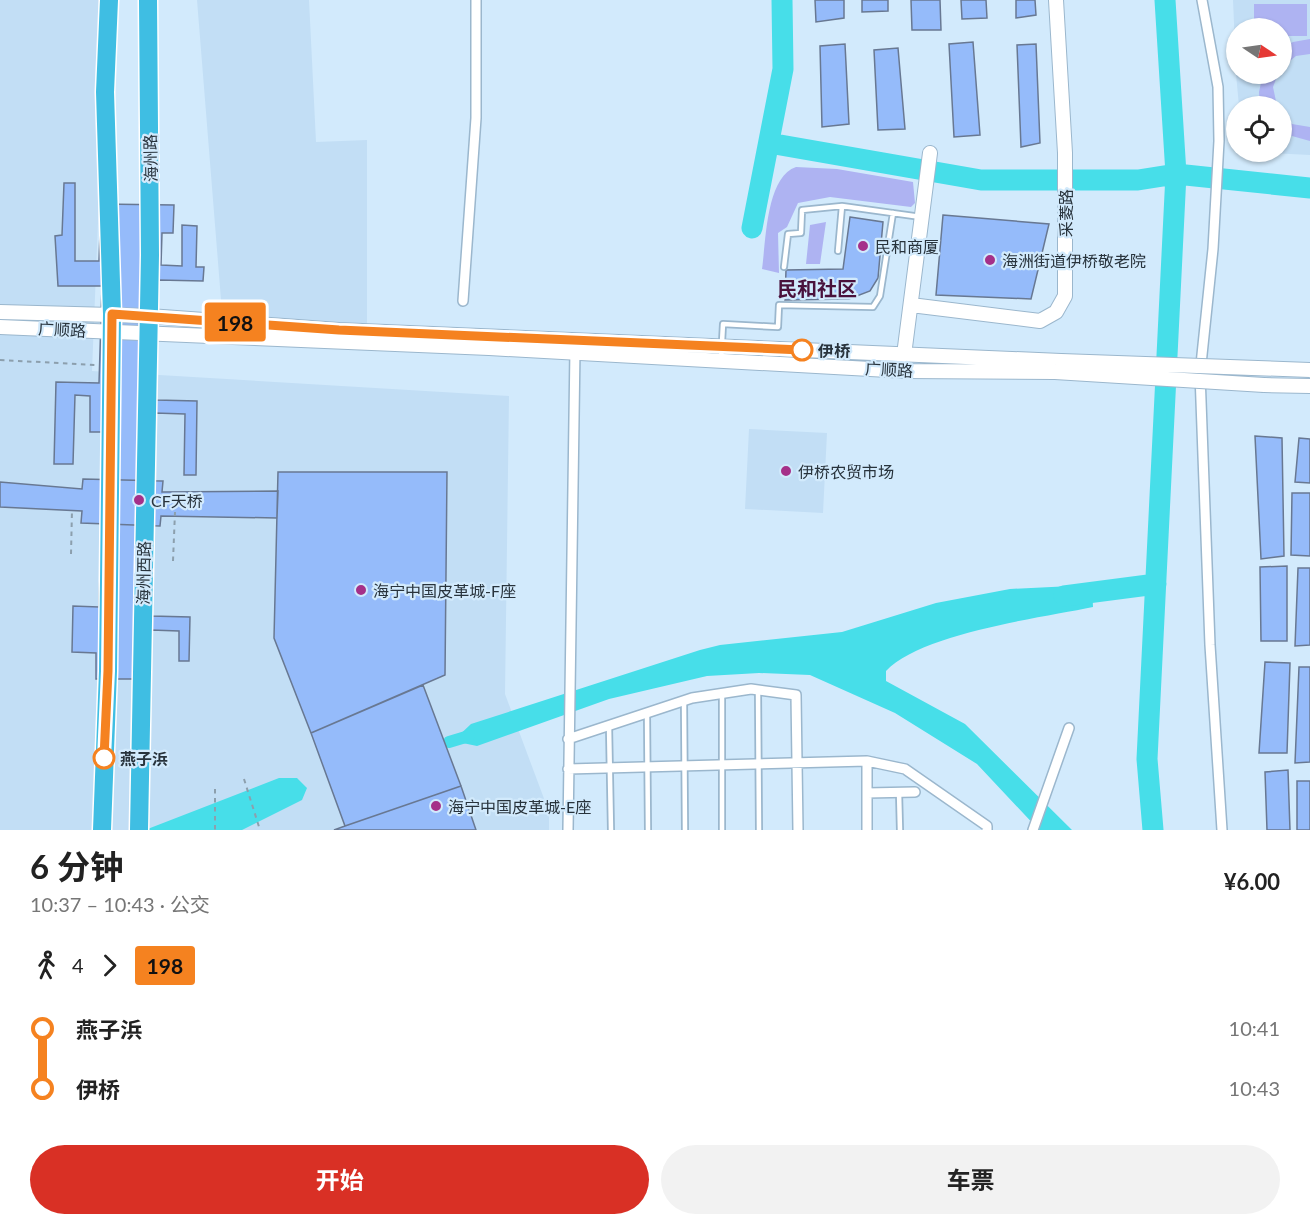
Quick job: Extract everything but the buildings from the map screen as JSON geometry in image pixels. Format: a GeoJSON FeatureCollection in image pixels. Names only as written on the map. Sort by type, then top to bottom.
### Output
{"type":"FeatureCollection","features":[{"type":"Feature","properties":{"kind":"highway"},"geometry":{"type":"LineString","coordinates":[[110,0],[105,92],[112,323]]}},
{"type":"Feature","properties":{"kind":"highway","name":"海州路"},"geometry":{"type":"LineString","coordinates":[[148,0],[149,323]]}},
{"type":"Feature","properties":{"kind":"highway","name":"海州西路"},"geometry":{"type":"LineString","coordinates":[[102,830],[108,671],[112,323]]}},
{"type":"Feature","properties":{"kind":"highway","name":"海州西路"},"geometry":{"type":"LineString","coordinates":[[139,827],[149,323]]}},
{"type":"Feature","properties":{"kind":"main road","name":"采菱路"},"geometry":{"type":"LineString","coordinates":[[911,305],[1040,321],[1056,312],[1065,296],[1065,153],[1056,0]]}},
{"type":"Feature","properties":{"kind":"main road"},"geometry":{"type":"LineString","coordinates":[[904,355],[930,153]]}},
{"type":"Feature","properties":{"kind":"main road","name":"广顺路"},"geometry":{"type":"LineString","coordinates":[[0,312],[112,323]]}},
{"type":"Feature","properties":{"kind":"main road","name":"广顺路"},"geometry":{"type":"LineString","coordinates":[[0,327],[149,323],[339,330],[721,354],[906,371],[1058,367]]}},
{"type":"Feature","properties":{"kind":"main road","name":"广顺路"},"geometry":{"type":"LineString","coordinates":[[721,354],[904,355],[1264,385],[1310,386]]}},
{"type":"Feature","properties":{"kind":"main road"},"geometry":{"type":"LineString","coordinates":[[1058,367],[1310,370]]}},
{"type":"Feature","properties":{"kind":"street"},"geometry":{"type":"LineString","coordinates":[[463,300],[476,118],[476,0]]}},
{"type":"Feature","properties":{"kind":"street"},"geometry":{"type":"LineString","coordinates":[[1202,0],[1218,87],[1220,141],[1200,374],[1210,645],[1222,830]]}},
{"type":"Feature","properties":{"kind":"street"},"geometry":{"type":"LineString","coordinates":[[568,830],[575,346]]}},
{"type":"Feature","properties":{"kind":"street"},"geometry":{"type":"LineString","coordinates":[[568,734],[684,700],[722,693],[758,690],[796,696],[798,830]]}},
{"type":"Feature","properties":{"kind":"street"},"geometry":{"type":"LineString","coordinates":[[1033,830],[1069,728]]}},
{"type":"Feature","properties":{"kind":"street"},"geometry":{"type":"LineString","coordinates":[[568,769],[867,760],[905,769],[987,826],[987,830]]}},
{"type":"Feature","properties":{"kind":"street"},"geometry":{"type":"LineString","coordinates":[[867,760],[867,830]]}},
{"type":"Feature","properties":{"kind":"street"},"geometry":{"type":"LineString","coordinates":[[867,793],[915,792]]}},
{"type":"Feature","properties":{"kind":"lane"},"geometry":{"type":"LineString","coordinates":[[784,267],[788,234],[801,233],[802,210],[842,206],[923,217]]}},
{"type":"Feature","properties":{"kind":"lane"},"geometry":{"type":"LineString","coordinates":[[838,251],[842,206]]}},
{"type":"Feature","properties":{"kind":"lane"},"geometry":{"type":"LineString","coordinates":[[721,354],[723,324],[778,327],[779,305],[873,307],[880,297],[893,213]]}},
{"type":"Feature","properties":{"kind":"lane"},"geometry":{"type":"LineString","coordinates":[[758,690],[759,830]]}},
{"type":"Feature","properties":{"kind":"lane"},"geometry":{"type":"LineString","coordinates":[[722,693],[722,830]]}},
{"type":"Feature","properties":{"kind":"lane"},"geometry":{"type":"LineString","coordinates":[[684,700],[685,830]]}},
{"type":"Feature","properties":{"kind":"lane"},"geometry":{"type":"LineString","coordinates":[[647,712],[648,830]]}},
{"type":"Feature","properties":{"kind":"lane"},"geometry":{"type":"LineString","coordinates":[[609,723],[610,830]]}},
{"type":"Feature","properties":{"kind":"lane"},"geometry":{"type":"LineString","coordinates":[[899,792],[900,830]]}},
{"type":"Feature","properties":{"kind":"path"},"geometry":{"type":"LineString","coordinates":[[0,360],[99,366]]}},
{"type":"Feature","properties":{"kind":"path"},"geometry":{"type":"LineString","coordinates":[[71,554],[72,510]]}},
{"type":"Feature","properties":{"kind":"path"},"geometry":{"type":"LineString","coordinates":[[173,561],[175,512]]}},
{"type":"Feature","properties":{"kind":"path"},"geometry":{"type":"LineString","coordinates":[[244,779],[260,830]]}},
{"type":"Feature","properties":{"kind":"path"},"geometry":{"type":"LineString","coordinates":[[214,789],[215,830]]}},
{"type":"Feature","properties":{"kind":"shaded area"},"geometry":{"type":"Polygon","coordinates":[[[0,0],[107,0],[92,371],[509,396],[505,694],[549,812],[549,830],[0,830],[0,0]]]}},
{"type":"Feature","properties":{"kind":"shaded area"},"geometry":{"type":"Polygon","coordinates":[[[197,0],[309,0],[316,142],[367,140],[367,328],[222,312],[197,0]]]}},
{"type":"Feature","properties":{"kind":"shaded area"},"geometry":{"type":"Polygon","coordinates":[[[1233,0],[1310,0],[1310,155],[1292,154],[1292,96],[1238,96],[1237,84],[1292,84],[1292,18],[1234,18],[1233,0]]]}},
{"type":"Feature","properties":{"kind":"shaded area"},"geometry":{"type":"Polygon","coordinates":[[[1254,4],[1307,4],[1307,36],[1292,36],[1292,18],[1254,18],[1254,4]]]}},
{"type":"Feature","properties":{"kind":"shaded area"},"geometry":{"type":"Polygon","coordinates":[[[1310,39],[1310,54],[1296,56],[1292,59],[1293,42],[1310,39]]]}},
{"type":"Feature","properties":{"kind":"shaded area"},"geometry":{"type":"Polygon","coordinates":[[[1261,84],[1274,84],[1275,96],[1259,96],[1261,84]]]}},
{"type":"Feature","properties":{"kind":"shaded area"},"geometry":{"type":"Polygon","coordinates":[[[1292,124],[1310,127],[1310,141],[1292,136],[1292,124]]]}},
{"type":"Feature","properties":{"kind":"shaded area"},"geometry":{"type":"Polygon","coordinates":[[[796,167],[837,169],[913,182],[915,203],[911,207],[830,197],[798,203],[787,227],[778,233],[779,273],[762,269],[773,196],[786,173],[796,167]]]}},
{"type":"Feature","properties":{"kind":"shaded area"},"geometry":{"type":"Polygon","coordinates":[[[826,222],[820,264],[806,264],[810,225],[826,222]]]}},
{"type":"Feature","properties":{"kind":"shaded area","name":"伊桥农贸市场"},"geometry":{"type":"Polygon","coordinates":[[[749,429],[827,433],[823,513],[745,509],[749,429]]]}},
{"type":"Feature","properties":{"kind":"shaded area"},"geometry":{"type":"Polygon","coordinates":[[[1092,585],[1093,607],[1014,622],[953,637],[903,658],[886,671],[886,681],[965,724],[1072,830],[1039,830],[977,764],[895,713],[810,675],[759,673],[707,676],[609,699],[477,746],[453,741],[471,724],[720,645],[842,632],[936,603],[1010,589],[1092,585]]]}},
{"type":"Feature","properties":{"kind":"shaded area"},"geometry":{"type":"Polygon","coordinates":[[[279,778],[297,778],[307,788],[302,800],[242,830],[145,830],[279,778]]]}},
{"type":"Feature","properties":{"kind":"waterway"},"geometry":{"type":"LineString","coordinates":[[752,228],[783,69],[782,0]]}},
{"type":"Feature","properties":{"kind":"waterway"},"geometry":{"type":"LineString","coordinates":[[1153,830],[1147,759],[1176,174],[1165,0]]}},
{"type":"Feature","properties":{"kind":"waterway"},"geometry":{"type":"LineString","coordinates":[[769,143],[981,180],[1138,180],[1176,174],[1310,188]]}},
{"type":"Feature","properties":{"kind":"waterway"},"geometry":{"type":"LineString","coordinates":[[1064,596],[1156,584]]}},
{"type":"Feature","properties":{"kind":"waterway"},"geometry":{"type":"LineString","coordinates":[[449,742],[469,736]]}},
{"type":"Feature","properties":{"kind":"bus line","name":"198"},"geometry":{"type":"LineString","coordinates":[[104,758],[108,671],[112,314],[339,330],[802,350]]}},
{"type":"Feature","properties":{"kind":"place","name":"民和商厦"},"geometry":{"type":"Point","coordinates":[863,246]}},
{"type":"Feature","properties":{"kind":"place","name":"海洲街道伊桥敬老院"},"geometry":{"type":"Point","coordinates":[990,260]}},
{"type":"Feature","properties":{"kind":"place","name":"伊桥"},"geometry":{"type":"Point","coordinates":[802,350]}},
{"type":"Feature","properties":{"kind":"place","name":"伊桥农贸市场"},"geometry":{"type":"Point","coordinates":[786,471]}},
{"type":"Feature","properties":{"kind":"place","name":"CF天桥"},"geometry":{"type":"Point","coordinates":[139,500]}},
{"type":"Feature","properties":{"kind":"place","name":"海宁中国皮革城-F座"},"geometry":{"type":"Point","coordinates":[361,590]}},
{"type":"Feature","properties":{"kind":"place","name":"燕子浜"},"geometry":{"type":"Point","coordinates":[104,758]}},
{"type":"Feature","properties":{"kind":"place","name":"海宁中国皮革城-E座"},"geometry":{"type":"Point","coordinates":[436,806]}},
{"type":"Feature","properties":{"kind":"district","name":"民和社区"},"geometry":{"type":"Point","coordinates":[817,288]}}]}
